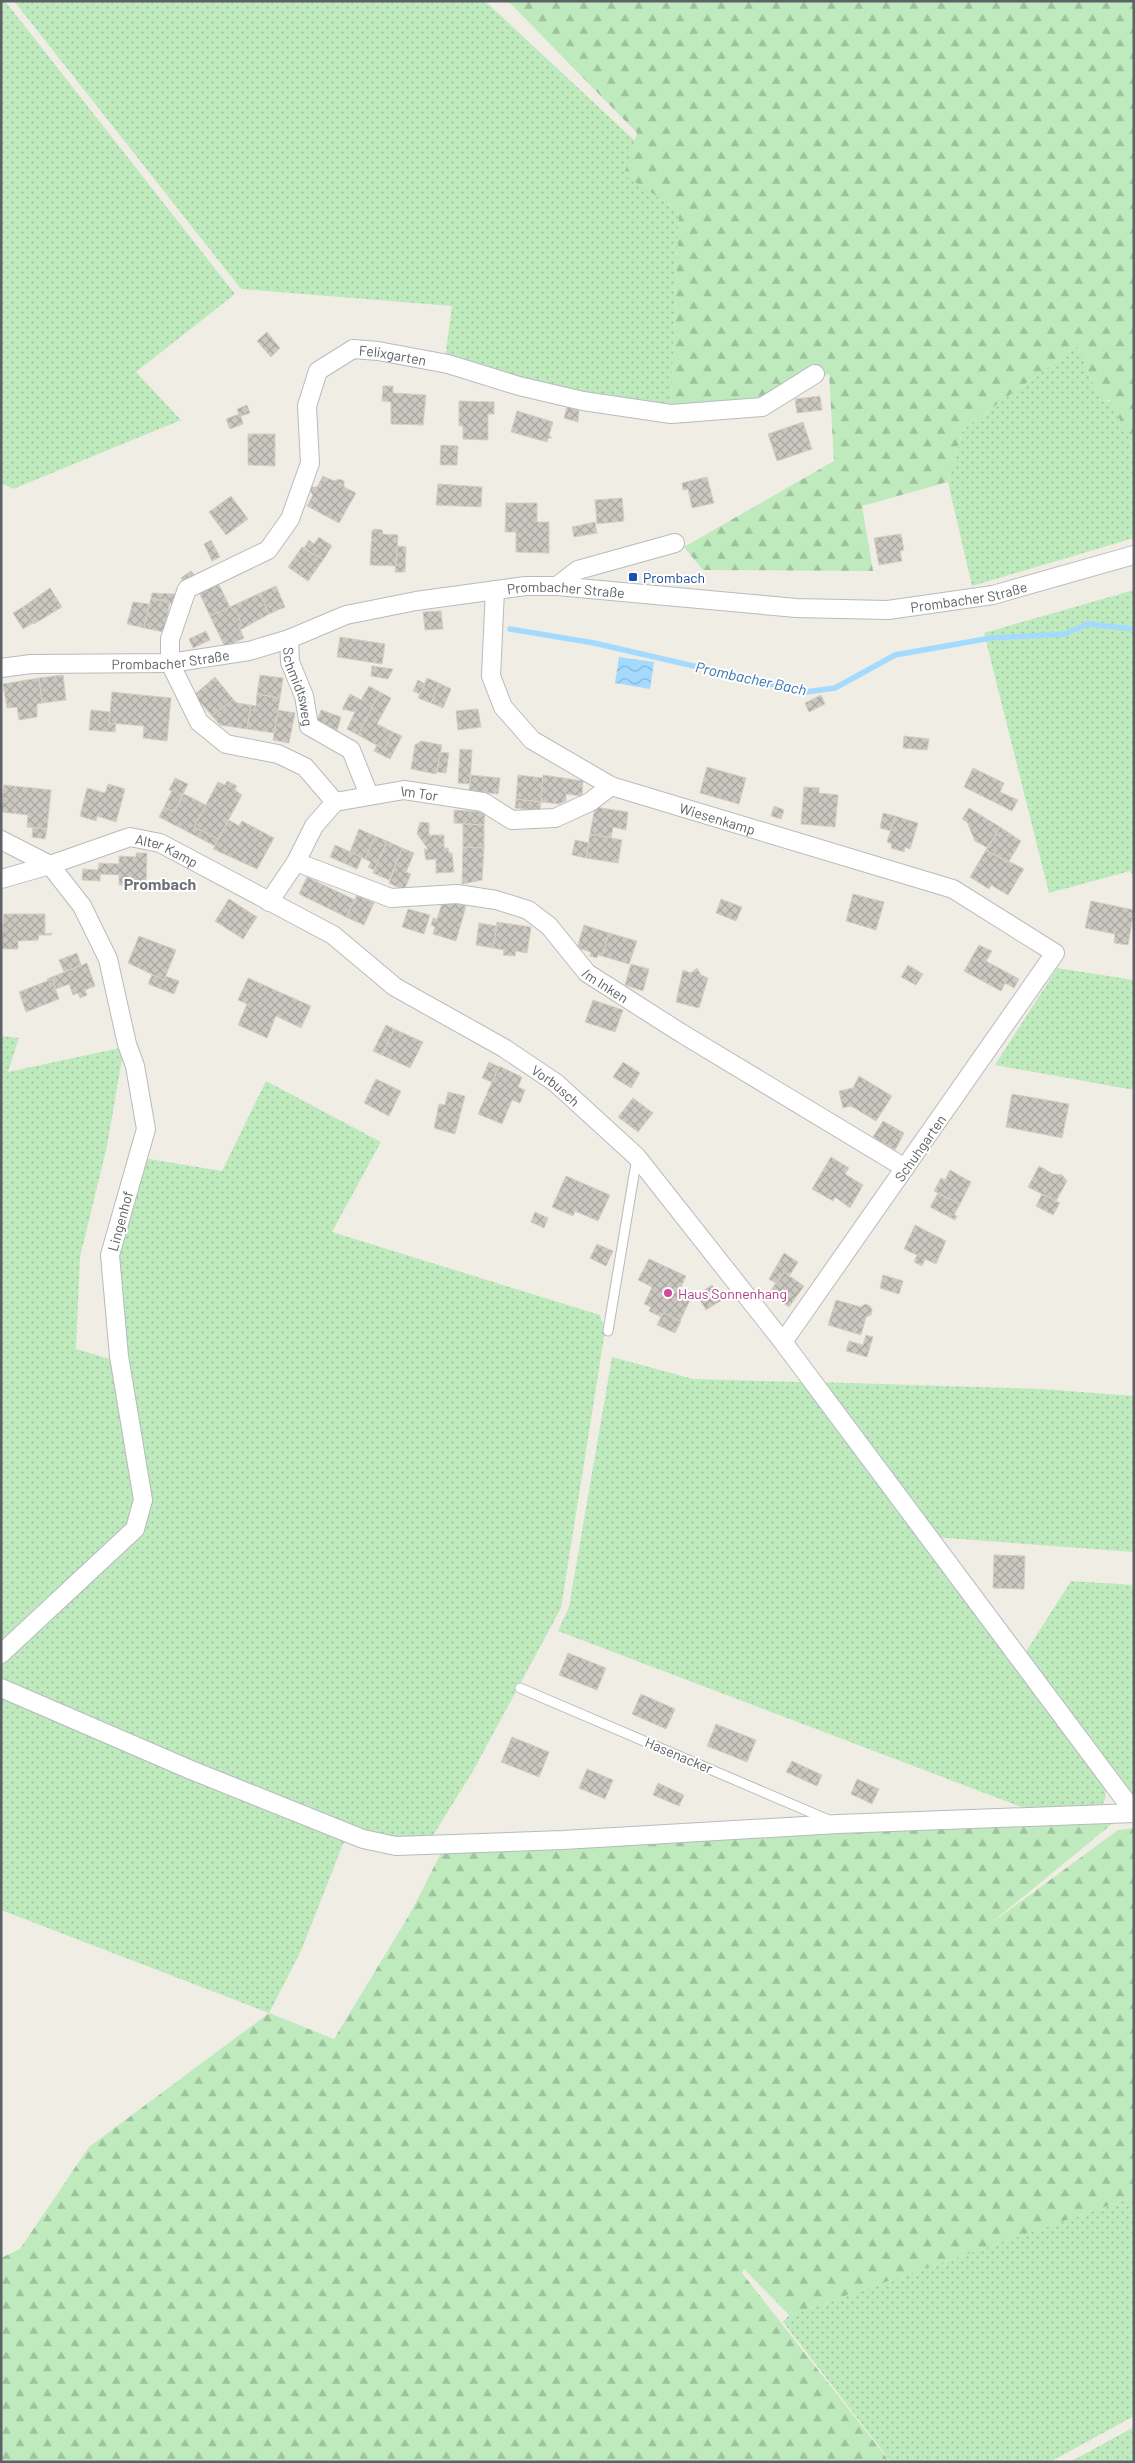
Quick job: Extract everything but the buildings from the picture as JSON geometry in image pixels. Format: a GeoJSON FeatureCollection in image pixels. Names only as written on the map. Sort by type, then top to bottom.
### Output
{"type":"FeatureCollection","features":[{"type":"Feature","properties":{"kind":"street","name":"Felixgarten"},"geometry":{"type":"LineString","coordinates":[[170,663],[170,639],[187,588],[268,550],[290,519],[310,462],[307,406],[318,371],[353,349],[378,351],[448,364],[518,386],[582,401],[671,414],[762,407],[815,374]]}},
{"type":"Feature","properties":{"kind":"street"},"geometry":{"type":"LineString","coordinates":[[557,586],[578,570],[675,543]]}},
{"type":"Feature","properties":{"kind":"street","name":"Prombacher Straße"},"geometry":{"type":"LineString","coordinates":[[1,668],[31,664],[170,663],[249,651],[289,639],[346,615],[416,601],[495,590],[557,586],[796,608],[888,610],[993,595],[1134,555]]}},
{"type":"Feature","properties":{"kind":"street","name":"Wiesenkamp"},"geometry":{"type":"LineString","coordinates":[[495,590],[491,676],[502,707],[532,740],[611,786],[954,889],[1055,953]]}},
{"type":"Feature","properties":{"kind":"street","name":"Schmidtsweg"},"geometry":{"type":"LineString","coordinates":[[289,639],[290,662],[304,696],[309,726],[351,750],[369,795]]}},
{"type":"Feature","properties":{"kind":"street"},"geometry":{"type":"LineString","coordinates":[[170,663],[199,722],[226,744],[278,754],[304,767],[335,802],[314,826],[296,862],[268,902]]}},
{"type":"Feature","properties":{"kind":"street","name":"Im Tor"},"geometry":{"type":"LineString","coordinates":[[335,802],[404,790],[483,802],[512,820],[555,818],[590,802],[611,786]]}},
{"type":"Feature","properties":{"kind":"street","name":"Alter Kamp"},"geometry":{"type":"LineString","coordinates":[[1,879],[50,865],[130,837],[160,843],[268,902]]}},
{"type":"Feature","properties":{"kind":"street","name":"Lingenhof"},"geometry":{"type":"LineString","coordinates":[[1,840],[50,865],[82,906],[108,959],[127,1044],[135,1066],[146,1129],[110,1255],[118,1356],[143,1500],[135,1529],[1,1654]]}},
{"type":"Feature","properties":{"kind":"street","name":"Im Inken"},"geometry":{"type":"LineString","coordinates":[[296,862],[392,898],[457,894],[496,900],[528,910],[549,926],[587,973],[681,1033],[905,1168]]}},
{"type":"Feature","properties":{"kind":"street","name":"Vorbusch"},"geometry":{"type":"LineString","coordinates":[[268,902],[333,935],[395,987],[504,1048],[543,1074],[637,1157],[783,1342],[1134,1812]]}},
{"type":"Feature","properties":{"kind":"street","name":"Schuhgarten"},"geometry":{"type":"LineString","coordinates":[[783,1342],[1055,953]]}},
{"type":"Feature","properties":{"kind":"street"},"geometry":{"type":"LineString","coordinates":[[1,1688],[191,1770],[354,1836],[396,1846],[563,1840],[838,1824],[1134,1812]]}},
{"type":"Feature","properties":{"kind":"lane"},"geometry":{"type":"LineString","coordinates":[[608,1331],[637,1157]]}},
{"type":"Feature","properties":{"kind":"lane","name":"Hasenacker"},"geometry":{"type":"LineString","coordinates":[[520,1688],[838,1824]]}},
{"type":"Feature","properties":{"kind":"green space"},"geometry":{"type":"Polygon","coordinates":[[[1,1],[5,1],[235,294],[136,372],[181,420],[13,489],[1,483],[1,1]]]}},
{"type":"Feature","properties":{"kind":"green space"},"geometry":{"type":"Polygon","coordinates":[[[14,1],[485,1],[635,141],[625,175],[679,210],[671,405],[629,404],[445,358],[452,306],[241,289],[14,1]]]}},
{"type":"Feature","properties":{"kind":"green space"},"geometry":{"type":"Polygon","coordinates":[[[508,1],[1134,1],[1134,448],[1110,400],[1101,402],[1077,346],[963,429],[948,482],[862,506],[873,571],[703,570],[684,547],[834,461],[829,374],[754,403],[671,405],[679,210],[624,175],[637,133],[508,1]]]}},
{"type":"Feature","properties":{"kind":"green space"},"geometry":{"type":"Polygon","coordinates":[[[1077,346],[1101,402],[1111,401],[1134,448],[1134,538],[972,586],[948,482],[963,429],[1077,346]]]}},
{"type":"Feature","properties":{"kind":"green space"},"geometry":{"type":"Polygon","coordinates":[[[1134,590],[1134,877],[1130,871],[1049,893],[984,633],[1134,590]]]}},
{"type":"Feature","properties":{"kind":"green space"},"geometry":{"type":"Polygon","coordinates":[[[1057,968],[1134,980],[1134,1090],[995,1065],[1057,968]]]}},
{"type":"Feature","properties":{"kind":"green space"},"geometry":{"type":"Polygon","coordinates":[[[1,1036],[19,1038],[8,1072],[124,1047],[107,1146],[80,1257],[76,1349],[113,1360],[139,1499],[129,1527],[1,1645],[1,1036]]]}},
{"type":"Feature","properties":{"kind":"green space"},"geometry":{"type":"Polygon","coordinates":[[[266,1081],[381,1142],[332,1232],[600,1315],[605,1331],[561,1608],[473,1771],[432,1837],[374,1839],[1,1684],[1,1659],[139,1529],[114,1253],[143,1158],[222,1171],[266,1081]]]}},
{"type":"Feature","properties":{"kind":"green space"},"geometry":{"type":"Polygon","coordinates":[[[612,1357],[693,1379],[803,1382],[1103,1785],[1106,1795],[1101,1806],[1098,1809],[1032,1811],[558,1631],[569,1607],[612,1357]]]}},
{"type":"Feature","properties":{"kind":"green space"},"geometry":{"type":"Polygon","coordinates":[[[817,1382],[1042,1389],[1134,1396],[1134,1552],[933,1537],[817,1382]]]}},
{"type":"Feature","properties":{"kind":"green space"},"geometry":{"type":"Polygon","coordinates":[[[1071,1581],[1134,1585],[1134,1795],[1024,1655],[1071,1581]]]}},
{"type":"Feature","properties":{"kind":"green space"},"geometry":{"type":"Polygon","coordinates":[[[1,1693],[345,1839],[301,1951],[269,2013],[1,1910],[1,1693]]]}},
{"type":"Feature","properties":{"kind":"green space"},"geometry":{"type":"Polygon","coordinates":[[[1113,1823],[990,1924],[1118,1830],[1134,1828],[1134,2197],[789,2315],[744,2269],[742,2273],[890,2462],[1,2462],[1,2258],[20,2249],[89,2147],[269,2013],[334,2039],[411,1912],[443,1849],[629,1832],[1113,1823]]]}},
{"type":"Feature","properties":{"kind":"green space"},"geometry":{"type":"Polygon","coordinates":[[[1134,2197],[1134,2416],[1050,2462],[891,2462],[783,2322],[789,2315],[1134,2197]]]}},
{"type":"Feature","properties":{"kind":"green space"},"geometry":{"type":"Polygon","coordinates":[[[1134,2427],[1134,2462],[1070,2462],[1134,2427]]]}},
{"type":"Feature","properties":{"kind":"water"},"geometry":{"type":"Polygon","coordinates":[[[619,657],[654,662],[650,689],[615,683],[619,657]]]}},
{"type":"Feature","properties":{"kind":"waterway","name":"Prombacher Bach"},"geometry":{"type":"LineString","coordinates":[[510,629],[594,643],[806,692],[835,688],[895,655],[991,638],[1065,634],[1087,624],[1134,629]]}},
{"type":"Feature","properties":{"kind":"place","name":"Prombach"},"geometry":{"type":"Point","coordinates":[633,577]}},
{"type":"Feature","properties":{"kind":"place","name":"Haus Sonnenhang"},"geometry":{"type":"Point","coordinates":[668,1293]}},
{"type":"Feature","properties":{"kind":"district","name":"Prombach"},"geometry":{"type":"Point","coordinates":[160,883]}}]}
